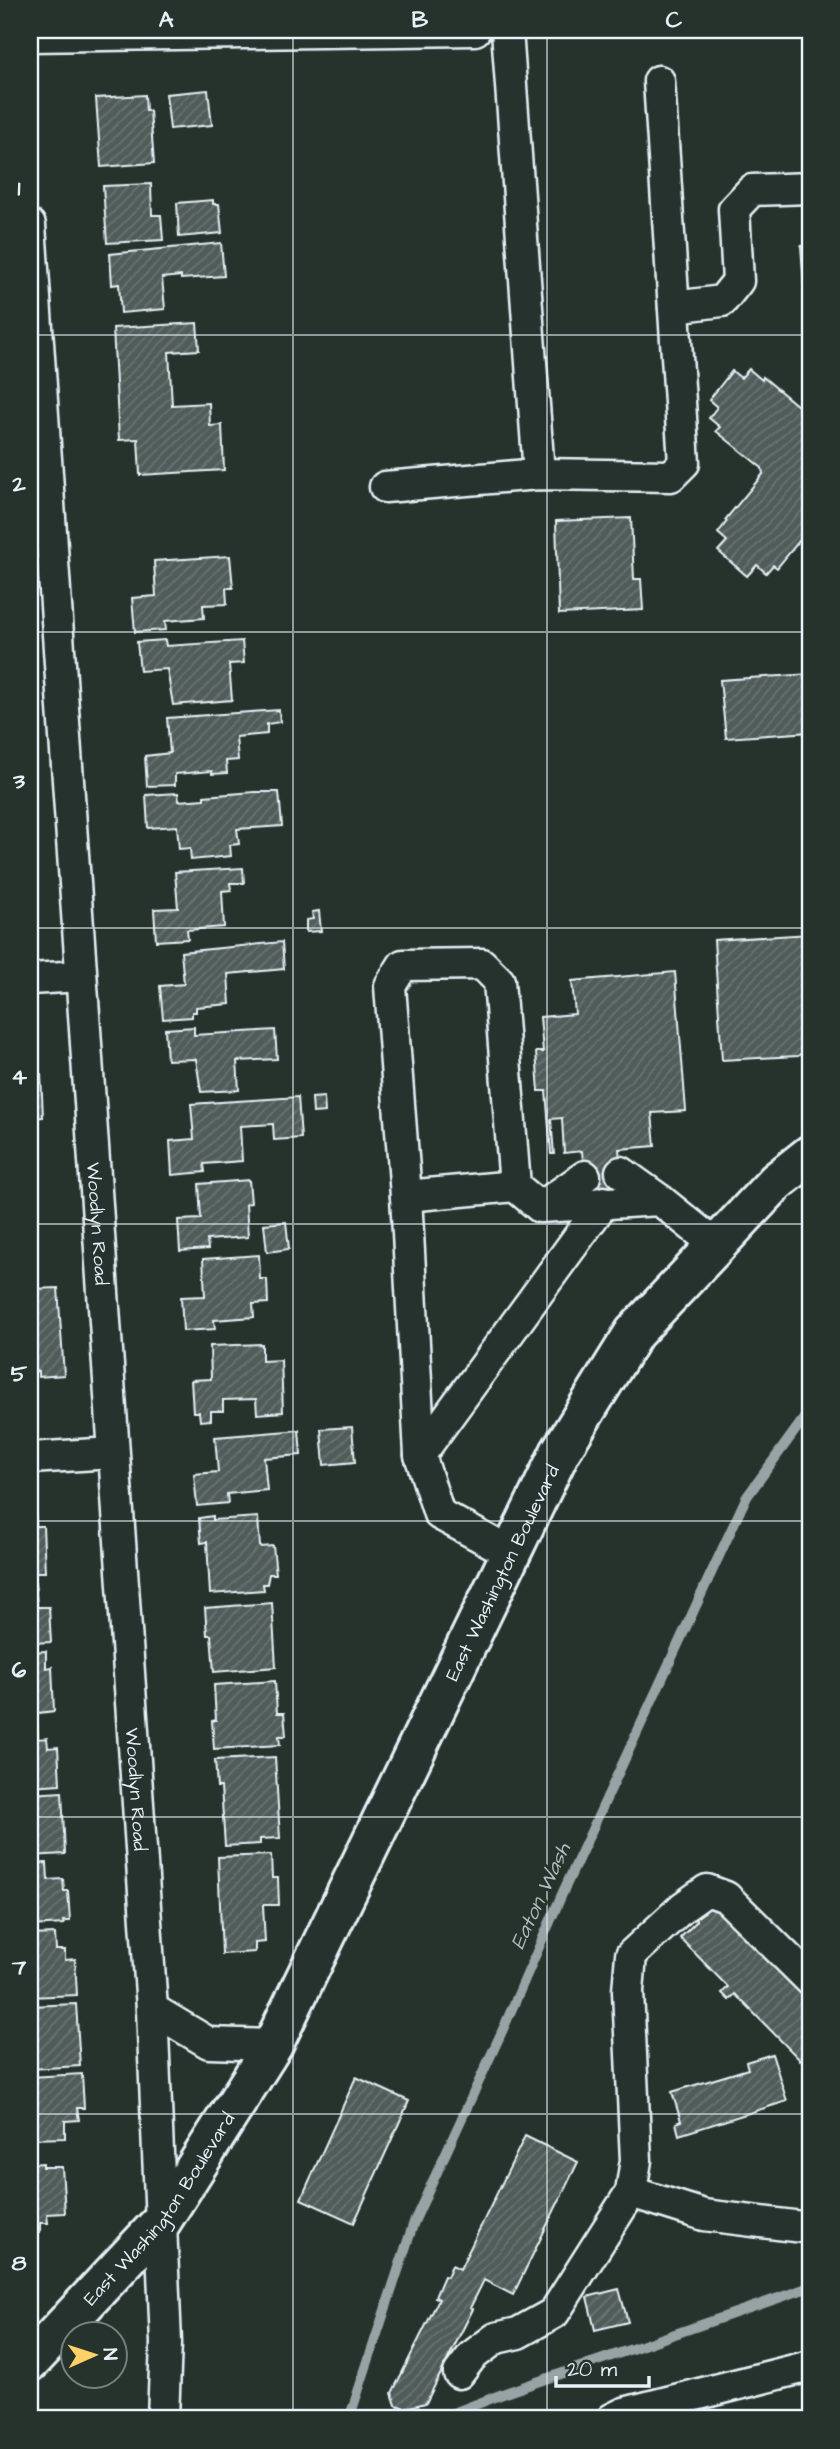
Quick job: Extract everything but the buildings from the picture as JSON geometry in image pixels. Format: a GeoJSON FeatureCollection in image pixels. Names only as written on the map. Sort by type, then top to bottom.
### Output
{"type":"FeatureCollection","features":[{"type":"Feature","properties":{"kind":"main road","name":"East Washington Boulevard"},"geometry":{"type":"LineString","coordinates":[[30,2362],[161,2222],[273,2045],[560,1452],[634,1333],[776,1182],[810,1155]]}},
{"type":"Feature","properties":{"kind":"street"},"geometry":{"type":"LineString","coordinates":[[30,36],[475,30]]}},
{"type":"Feature","properties":{"kind":"street"},"geometry":{"type":"LineString","coordinates":[[507,30],[539,474]]}},
{"type":"Feature","properties":{"kind":"street"},"geometry":{"type":"LineString","coordinates":[[385,487],[539,474],[671,476],[684,463],[659,80]]}},
{"type":"Feature","properties":{"kind":"street"},"geometry":{"type":"LineString","coordinates":[[674,307],[722,301],[738,281],[734,209],[752,190],[810,188]]}},
{"type":"Feature","properties":{"kind":"street","name":"Woodlyn Road"},"geometry":{"type":"LineString","coordinates":[[30,225],[39,507],[81,976],[101,1238],[113,1454],[152,2009],[166,2343],[163,2417],[160,2419]]}},
{"type":"Feature","properties":{"kind":"street"},"geometry":{"type":"LineString","coordinates":[[511,1553],[439,1514],[420,1455],[406,1196],[390,986],[403,965],[482,964],[499,981],[514,1186]]}},
{"type":"Feature","properties":{"kind":"street"},"geometry":{"type":"LineString","coordinates":[[30,979],[81,976]]}},
{"type":"Feature","properties":{"kind":"street"},"geometry":{"type":"LineString","coordinates":[[621,1172],[716,1245]]}},
{"type":"Feature","properties":{"kind":"street"},"geometry":{"type":"LineString","coordinates":[[540,1207],[585,1176]]}},
{"type":"Feature","properties":{"kind":"street"},"geometry":{"type":"LineString","coordinates":[[406,1196],[514,1186],[540,1207],[660,1200]]}},
{"type":"Feature","properties":{"kind":"street"},"geometry":{"type":"LineString","coordinates":[[420,1455],[604,1202]]}},
{"type":"Feature","properties":{"kind":"street"},"geometry":{"type":"LineString","coordinates":[[30,1458],[113,1454]]}},
{"type":"Feature","properties":{"kind":"street"},"geometry":{"type":"LineString","coordinates":[[459,2373],[472,2356],[496,2339],[518,2333],[554,2313],[631,2192],[636,2160],[628,1992],[631,1955],[683,1907],[707,1890],[726,1898],[810,1980]]}},
{"type":"Feature","properties":{"kind":"street"},"geometry":{"type":"LineString","coordinates":[[152,2009],[208,2043],[273,2045]]}},
{"type":"Feature","properties":{"kind":"street"},"geometry":{"type":"LineString","coordinates":[[631,2192],[704,2215],[810,2228]]}},
{"type":"Feature","properties":{"kind":"street"},"geometry":{"type":"LineString","coordinates":[[612,2419],[624,2413],[810,2366]]}},
{"type":"Feature","properties":{"kind":"waterway","name":"Eaton Wash"},"geometry":{"type":"LineString","coordinates":[[349,2419],[414,2222],[563,1892],[746,1498],[810,1410]]}},
{"type":"Feature","properties":{"kind":"waterway"},"geometry":{"type":"LineString","coordinates":[[438,2419],[810,2287]]}}]}
